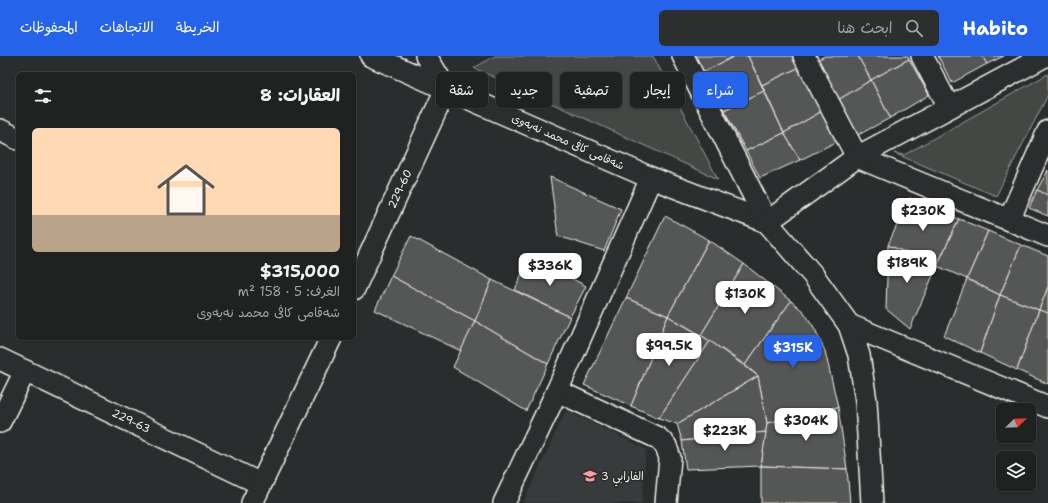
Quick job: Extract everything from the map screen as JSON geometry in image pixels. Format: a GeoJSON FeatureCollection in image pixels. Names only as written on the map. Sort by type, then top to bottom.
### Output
{"type":"FeatureCollection","features":[{"type":"Feature","properties":{"kind":"street","name":"شەقامی کافی محمد نەبەوی"},"geometry":{"type":"LineString","coordinates":[[371,56],[436,85]]}},
{"type":"Feature","properties":{"kind":"street"},"geometry":{"type":"LineString","coordinates":[[427,56],[436,72]]}},
{"type":"Feature","properties":{"kind":"street"},"geometry":{"type":"LineString","coordinates":[[683,56],[767,222],[813,275],[849,325],[859,355],[866,400],[872,503]]}},
{"type":"Feature","properties":{"kind":"street"},"geometry":{"type":"LineString","coordinates":[[804,56],[857,157],[1048,236]]}},
{"type":"Feature","properties":{"kind":"street"},"geometry":{"type":"LineString","coordinates":[[922,56],[949,107]]}},
{"type":"Feature","properties":{"kind":"street"},"geometry":{"type":"LineString","coordinates":[[767,222],[857,157],[1042,57]]}},
{"type":"Feature","properties":{"kind":"street","name":"شەقامی کافی محمد نەبەوی"},"geometry":{"type":"LineString","coordinates":[[488,107],[651,178],[767,222]]}},
{"type":"Feature","properties":{"kind":"street","name":"229-60"},"geometry":{"type":"LineString","coordinates":[[356,285],[437,108]]}},
{"type":"Feature","properties":{"kind":"street"},"geometry":{"type":"LineString","coordinates":[[0,130],[16,138]]}},
{"type":"Feature","properties":{"kind":"street"},"geometry":{"type":"LineString","coordinates":[[1009,220],[1048,131]]}},
{"type":"Feature","properties":{"kind":"street"},"geometry":{"type":"LineString","coordinates":[[504,503],[557,390],[651,178]]}},
{"type":"Feature","properties":{"kind":"street"},"geometry":{"type":"LineString","coordinates":[[849,325],[1048,407]]}},
{"type":"Feature","properties":{"kind":"street"},"geometry":{"type":"LineString","coordinates":[[252,503],[330,340]]}},
{"type":"Feature","properties":{"kind":"street","name":"229-63"},"geometry":{"type":"LineString","coordinates":[[0,359],[261,484]]}},
{"type":"Feature","properties":{"kind":"street"},"geometry":{"type":"LineString","coordinates":[[0,422],[25,371]]}},
{"type":"Feature","properties":{"kind":"street"},"geometry":{"type":"LineString","coordinates":[[557,390],[658,438],[666,446],[670,458],[666,503]]}},
{"type":"Feature","properties":{"kind":"shaded area"},"geometry":{"type":"Polygon","coordinates":[[[495,56],[653,56],[661,72],[630,72],[630,108],[680,108],[718,179],[562,108],[622,108],[622,72],[560,72],[560,107],[552,103],[552,72],[496,72],[496,78],[488,74],[488,72],[483,72],[474,68],[495,56]]]}},
{"type":"Feature","properties":{"kind":"shaded area"},"geometry":{"type":"Polygon","coordinates":[[[1048,74],[1048,95],[996,196],[894,153],[904,155],[1048,74]]]}},
{"type":"Feature","properties":{"kind":"shaded area","name":"الفارابي 3"},"geometry":{"type":"Polygon","coordinates":[[[566,410],[646,449],[642,503],[523,503],[566,410]]]}},
{"type":"Feature","properties":{"kind":"building"},"geometry":{"type":"Polygon","coordinates":[[[695,56],[735,56],[703,72],[695,56]]]}},
{"type":"Feature","properties":{"kind":"building"},"geometry":{"type":"Polygon","coordinates":[[[735,56],[748,56],[764,91],[748,99],[748,72],[703,72],[735,56]]]}},
{"type":"Feature","properties":{"kind":"building"},"geometry":{"type":"Polygon","coordinates":[[[748,56],[794,56],[800,67],[762,85],[748,56]]]}},
{"type":"Feature","properties":{"kind":"building"},"geometry":{"type":"Polygon","coordinates":[[[825,56],[858,56],[871,80],[838,100],[816,60],[825,56]]]}},
{"type":"Feature","properties":{"kind":"building"},"geometry":{"type":"Polygon","coordinates":[[[858,56],[908,56],[909,59],[871,80],[858,56]]]}},
{"type":"Feature","properties":{"kind":"building"},"geometry":{"type":"Polygon","coordinates":[[[938,56],[982,56],[987,64],[952,83],[938,56]]]}},
{"type":"Feature","properties":{"kind":"building"},"geometry":{"type":"Polygon","coordinates":[[[982,56],[1004,56],[987,64],[982,56]]]}},
{"type":"Feature","properties":{"kind":"building"},"geometry":{"type":"Polygon","coordinates":[[[909,59],[929,95],[890,118],[871,80],[909,59]]]}},
{"type":"Feature","properties":{"kind":"building"},"geometry":{"type":"Polygon","coordinates":[[[800,67],[824,110],[784,133],[762,85],[800,67]]]}},
{"type":"Feature","properties":{"kind":"building"},"geometry":{"type":"Polygon","coordinates":[[[871,80],[890,118],[858,135],[838,100],[871,80]]]}},
{"type":"Feature","properties":{"kind":"building"},"geometry":{"type":"Polygon","coordinates":[[[764,91],[784,133],[746,151],[724,110],[728,108],[748,108],[748,99],[764,91]]]}},
{"type":"Feature","properties":{"kind":"building"},"geometry":{"type":"Polygon","coordinates":[[[824,110],[840,140],[800,160],[784,133],[824,110]]]}},
{"type":"Feature","properties":{"kind":"building"},"geometry":{"type":"Polygon","coordinates":[[[784,133],[800,160],[760,178],[746,151],[784,133]]]}},
{"type":"Feature","properties":{"kind":"building"},"geometry":{"type":"Polygon","coordinates":[[[1048,170],[1048,195],[1037,190],[1048,170]]]}},
{"type":"Feature","properties":{"kind":"building"},"geometry":{"type":"Polygon","coordinates":[[[550,177],[621,209],[604,251],[558,236],[550,177]]]}},
{"type":"Feature","properties":{"kind":"building"},"geometry":{"type":"Polygon","coordinates":[[[1037,190],[1048,195],[1048,216],[1029,208],[1037,190]]]}},
{"type":"Feature","properties":{"kind":"building"},"geometry":{"type":"Polygon","coordinates":[[[909,198],[959,219],[937,266],[888,245],[909,198]]]}},
{"type":"Feature","properties":{"kind":"building"},"geometry":{"type":"Polygon","coordinates":[[[665,216],[709,240],[668,316],[626,298],[665,216]]]}},
{"type":"Feature","properties":{"kind":"building"},"geometry":{"type":"Polygon","coordinates":[[[959,219],[988,231],[967,279],[937,266],[959,219]]]}},
{"type":"Feature","properties":{"kind":"building"},"geometry":{"type":"Polygon","coordinates":[[[988,231],[1021,245],[1000,295],[967,279],[988,231]]]}},
{"type":"Feature","properties":{"kind":"building"},"geometry":{"type":"Polygon","coordinates":[[[411,236],[492,280],[475,321],[391,276],[411,236]]]}},
{"type":"Feature","properties":{"kind":"building"},"geometry":{"type":"Polygon","coordinates":[[[709,240],[744,264],[701,335],[668,316],[709,240]]]}},
{"type":"Feature","properties":{"kind":"building"},"geometry":{"type":"Polygon","coordinates":[[[888,245],[937,266],[910,329],[886,309],[888,245]]]}},
{"type":"Feature","properties":{"kind":"building"},"geometry":{"type":"Polygon","coordinates":[[[1021,245],[1048,256],[1048,287],[1039,310],[1000,295],[1021,245]]]}},
{"type":"Feature","properties":{"kind":"building"},"geometry":{"type":"Polygon","coordinates":[[[529,256],[586,286],[570,317],[515,290],[529,256]]]}},
{"type":"Feature","properties":{"kind":"building"},"geometry":{"type":"Polygon","coordinates":[[[744,264],[791,301],[745,365],[701,335],[744,264]]]}},
{"type":"Feature","properties":{"kind":"building"},"geometry":{"type":"Polygon","coordinates":[[[391,276],[475,321],[461,351],[375,310],[391,276]]]}},
{"type":"Feature","properties":{"kind":"building"},"geometry":{"type":"Polygon","coordinates":[[[967,279],[1000,295],[980,353],[944,336],[967,279]]]}},
{"type":"Feature","properties":{"kind":"building"},"geometry":{"type":"Polygon","coordinates":[[[492,280],[570,317],[548,364],[475,321],[492,280]]]}},
{"type":"Feature","properties":{"kind":"building"},"geometry":{"type":"Polygon","coordinates":[[[1048,287],[1048,313],[1039,310],[1048,287]]]}},
{"type":"Feature","properties":{"kind":"building"},"geometry":{"type":"Polygon","coordinates":[[[1000,295],[1039,310],[1017,370],[980,353],[1000,295]]]}},
{"type":"Feature","properties":{"kind":"building"},"geometry":{"type":"Polygon","coordinates":[[[626,298],[668,316],[631,406],[584,385],[626,298]]]}},
{"type":"Feature","properties":{"kind":"building"},"geometry":{"type":"Polygon","coordinates":[[[791,301],[804,312],[815,329],[825,351],[838,407],[767,423],[758,376],[745,365],[791,301]]]}},
{"type":"Feature","properties":{"kind":"building"},"geometry":{"type":"Polygon","coordinates":[[[1039,310],[1048,313],[1048,384],[1017,370],[1039,310]]]}},
{"type":"Feature","properties":{"kind":"building"},"geometry":{"type":"Polygon","coordinates":[[[668,316],[710,341],[659,418],[631,406],[668,316]]]}},
{"type":"Feature","properties":{"kind":"building"},"geometry":{"type":"Polygon","coordinates":[[[475,321],[548,364],[526,411],[453,367],[475,321]]]}},
{"type":"Feature","properties":{"kind":"building"},"geometry":{"type":"Polygon","coordinates":[[[710,341],[758,376],[677,424],[659,418],[710,341]]]}},
{"type":"Feature","properties":{"kind":"building"},"geometry":{"type":"Polygon","coordinates":[[[758,376],[767,423],[766,432],[682,441],[677,424],[758,376]]]}},
{"type":"Feature","properties":{"kind":"building"},"geometry":{"type":"Polygon","coordinates":[[[838,407],[847,469],[761,466],[767,423],[838,407]]]}},
{"type":"Feature","properties":{"kind":"building"},"geometry":{"type":"Polygon","coordinates":[[[766,432],[761,466],[686,469],[682,441],[766,432]]]}},
{"type":"Feature","properties":{"kind":"building"},"geometry":{"type":"Polygon","coordinates":[[[761,466],[847,469],[850,503],[761,503],[761,466]]]}},
{"type":"Feature","properties":{"kind":"place","name":"الفارابي 3"},"geometry":{"type":"Point","coordinates":[590,476]}}]}
